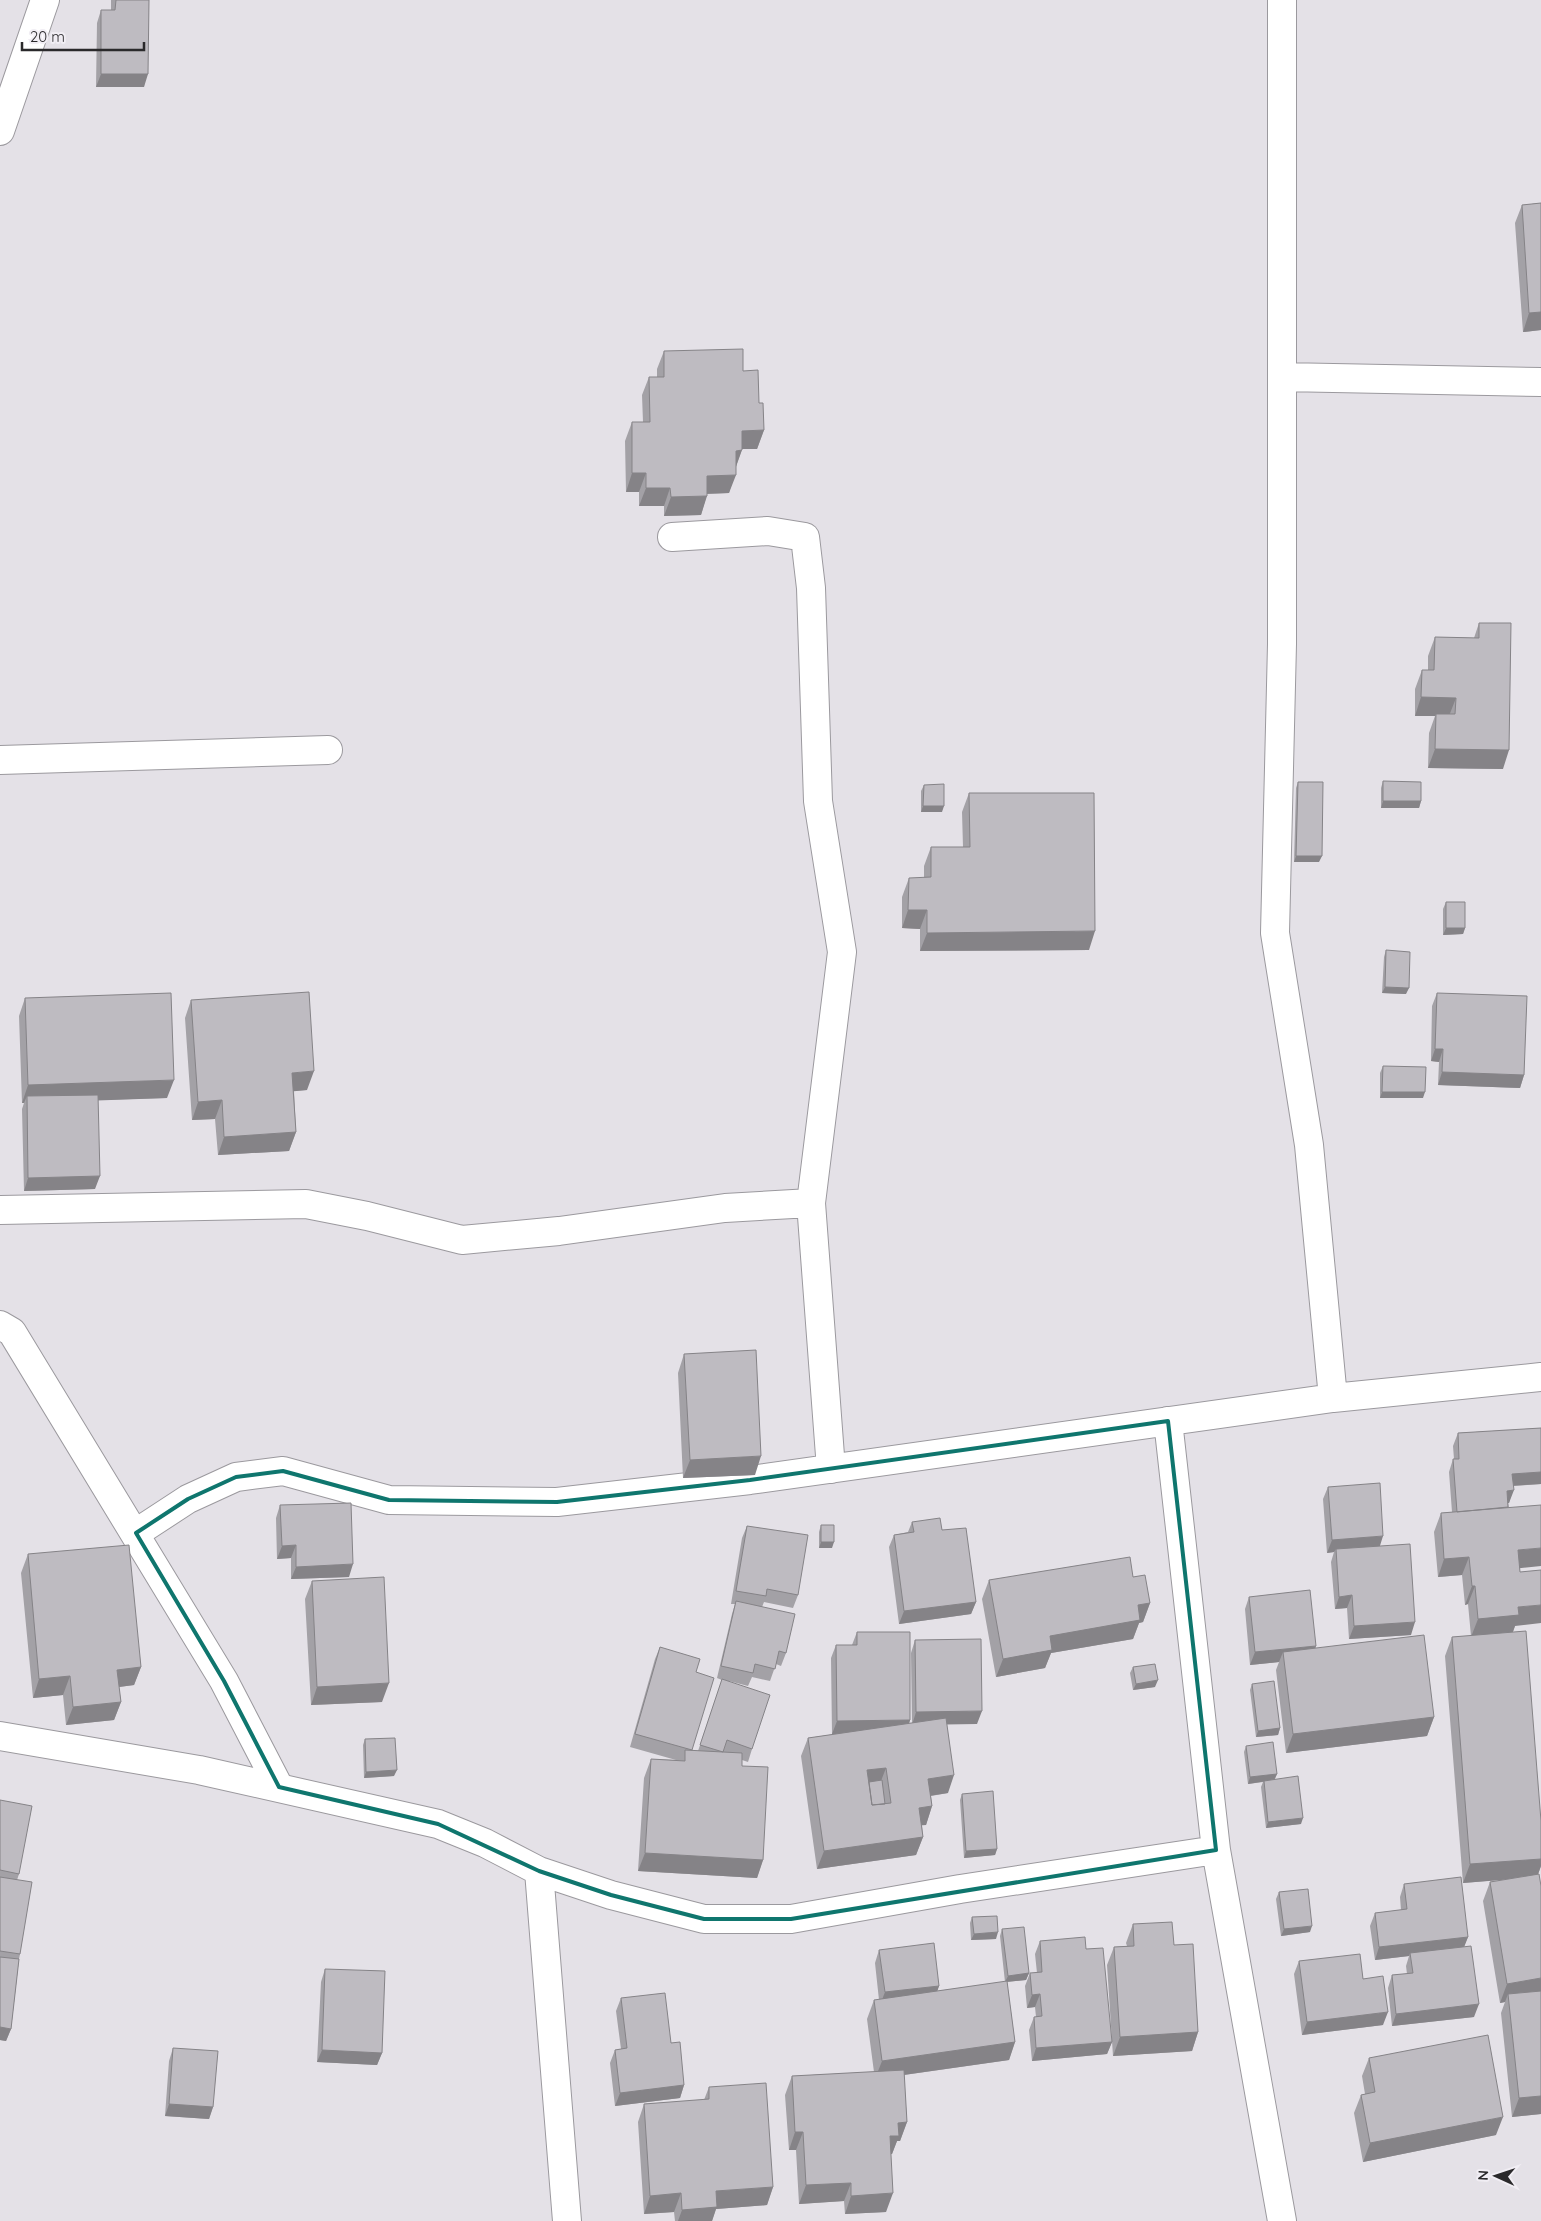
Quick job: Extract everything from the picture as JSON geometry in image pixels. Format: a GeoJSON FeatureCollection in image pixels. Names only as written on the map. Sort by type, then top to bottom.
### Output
{"type":"FeatureCollection","features":[{"type":"Feature","properties":{"kind":"street"},"geometry":{"type":"LineString","coordinates":[[0,131],[45,0]]}},
{"type":"Feature","properties":{"kind":"street"},"geometry":{"type":"LineString","coordinates":[[1282,0],[1282,644],[1275,933],[1308,1144],[1333,1398]]}},
{"type":"Feature","properties":{"kind":"street"},"geometry":{"type":"LineString","coordinates":[[1282,377],[1541,382]]}},
{"type":"Feature","properties":{"kind":"street"},"geometry":{"type":"LineString","coordinates":[[672,537],[768,531],[805,537],[811,588],[818,801],[842,952],[811,1203],[831,1469]]}},
{"type":"Feature","properties":{"kind":"street"},"geometry":{"type":"LineString","coordinates":[[0,760],[328,750]]}},
{"type":"Feature","properties":{"kind":"street"},"geometry":{"type":"LineString","coordinates":[[0,1210],[306,1204],[367,1216],[462,1240],[559,1232],[725,1208],[811,1203]]}},
{"type":"Feature","properties":{"kind":"street"},"geometry":{"type":"LineString","coordinates":[[0,1324],[12,1332],[136,1533],[224,1681],[279,1787]]}},
{"type":"Feature","properties":{"kind":"street"},"geometry":{"type":"LineString","coordinates":[[136,1533],[188,1498],[236,1477],[284,1472],[389,1500],[557,1502],[831,1469],[1333,1398],[1541,1377]]}},
{"type":"Feature","properties":{"kind":"street"},"geometry":{"type":"LineString","coordinates":[[1168,1421],[1216,1850],[1282,2221]]}},
{"type":"Feature","properties":{"kind":"street"},"geometry":{"type":"LineString","coordinates":[[0,1736],[199,1770],[438,1824],[485,1843],[539,1871],[611,1895],[704,1919],[791,1920],[960,1889],[1216,1850]]}},
{"type":"Feature","properties":{"kind":"street"},"geometry":{"type":"LineString","coordinates":[[539,1871],[567,2221]]}},
{"type":"Feature","properties":{"kind":"highlighted area"},"geometry":{"type":"Polygon","coordinates":[[[1168,1421],[1216,1850],[791,1919],[704,1919],[611,1895],[539,1871],[438,1824],[279,1787],[224,1681],[136,1533],[188,1499],[236,1477],[283,1471],[389,1500],[557,1502],[750,1480],[1168,1421]]]}},
{"type":"Feature","properties":{"kind":"building"},"geometry":{"type":"Polygon","coordinates":[[[116,0],[149,0],[148,74],[101,74],[101,10],[115,10],[116,0]]]}},
{"type":"Feature","properties":{"kind":"building"},"geometry":{"type":"Polygon","coordinates":[[[1541,203],[1541,312],[1529,313],[1522,205],[1541,203]]]}},
{"type":"Feature","properties":{"kind":"building"},"geometry":{"type":"Polygon","coordinates":[[[743,349],[743,371],[758,370],[759,403],[763,403],[764,430],[742,431],[742,450],[736,451],[736,475],[707,476],[707,496],[671,497],[670,488],[646,488],[646,473],[632,473],[632,422],[650,422],[649,377],[664,377],[664,351],[743,349]]]}},
{"type":"Feature","properties":{"kind":"building"},"geometry":{"type":"Polygon","coordinates":[[[1479,623],[1511,623],[1509,750],[1435,749],[1436,714],[1455,714],[1456,698],[1421,697],[1422,670],[1434,670],[1435,637],[1479,638],[1479,623]]]}},
{"type":"Feature","properties":{"kind":"building"},"geometry":{"type":"Polygon","coordinates":[[[1383,781],[1421,782],[1421,801],[1383,801],[1383,781]]]}},
{"type":"Feature","properties":{"kind":"building"},"geometry":{"type":"Polygon","coordinates":[[[1298,782],[1323,782],[1322,856],[1296,856],[1298,782]]]}},
{"type":"Feature","properties":{"kind":"building"},"geometry":{"type":"Polygon","coordinates":[[[944,784],[944,806],[923,806],[924,785],[944,784]]]}},
{"type":"Feature","properties":{"kind":"building"},"geometry":{"type":"Polygon","coordinates":[[[969,793],[1094,793],[1095,931],[927,933],[927,910],[908,910],[909,878],[931,877],[931,847],[970,847],[969,793]]]}},
{"type":"Feature","properties":{"kind":"building"},"geometry":{"type":"Polygon","coordinates":[[[1446,902],[1465,902],[1465,928],[1446,928],[1446,902]]]}},
{"type":"Feature","properties":{"kind":"building"},"geometry":{"type":"Polygon","coordinates":[[[1386,950],[1410,952],[1409,988],[1385,987],[1386,950]]]}},
{"type":"Feature","properties":{"kind":"building"},"geometry":{"type":"Polygon","coordinates":[[[309,992],[314,1071],[292,1073],[296,1132],[224,1137],[222,1100],[198,1102],[191,1000],[309,992]]]}},
{"type":"Feature","properties":{"kind":"building"},"geometry":{"type":"Polygon","coordinates":[[[171,993],[174,1080],[28,1085],[25,998],[171,993]]]}},
{"type":"Feature","properties":{"kind":"building"},"geometry":{"type":"Polygon","coordinates":[[[1437,993],[1527,996],[1524,1075],[1442,1072],[1443,1049],[1435,1049],[1437,993]]]}},
{"type":"Feature","properties":{"kind":"building"},"geometry":{"type":"Polygon","coordinates":[[[1383,1066],[1426,1067],[1425,1092],[1382,1092],[1383,1066]]]}},
{"type":"Feature","properties":{"kind":"building"},"geometry":{"type":"Polygon","coordinates":[[[98,1095],[100,1176],[28,1178],[27,1096],[98,1095]]]}},
{"type":"Feature","properties":{"kind":"building"},"geometry":{"type":"Polygon","coordinates":[[[756,1350],[761,1456],[690,1460],[684,1354],[756,1350]]]}},
{"type":"Feature","properties":{"kind":"building"},"geometry":{"type":"Polygon","coordinates":[[[1541,1428],[1541,1472],[1512,1474],[1514,1490],[1507,1491],[1508,1507],[1457,1512],[1453,1459],[1459,1459],[1458,1433],[1541,1428]]]}},
{"type":"Feature","properties":{"kind":"building"},"geometry":{"type":"Polygon","coordinates":[[[1380,1483],[1383,1536],[1332,1540],[1328,1487],[1380,1483]]]}},
{"type":"Feature","properties":{"kind":"building"},"geometry":{"type":"Polygon","coordinates":[[[351,1503],[353,1564],[296,1567],[296,1545],[282,1546],[280,1505],[351,1503]]]}},
{"type":"Feature","properties":{"kind":"building"},"geometry":{"type":"Polygon","coordinates":[[[1541,1505],[1541,1548],[1518,1550],[1520,1572],[1541,1570],[1541,1605],[1518,1607],[1519,1615],[1478,1619],[1475,1586],[1472,1586],[1469,1557],[1444,1559],[1441,1513],[1541,1505]]]}},
{"type":"Feature","properties":{"kind":"building"},"geometry":{"type":"Polygon","coordinates":[[[940,1518],[942,1530],[966,1528],[976,1602],[904,1611],[894,1535],[914,1532],[912,1522],[940,1518]]]}},
{"type":"Feature","properties":{"kind":"building"},"geometry":{"type":"Polygon","coordinates":[[[821,1525],[834,1525],[834,1542],[821,1542],[821,1525]]]}},
{"type":"Feature","properties":{"kind":"building"},"geometry":{"type":"Polygon","coordinates":[[[747,1526],[808,1535],[798,1595],[767,1589],[766,1596],[736,1591],[747,1526]]]}},
{"type":"Feature","properties":{"kind":"building"},"geometry":{"type":"Polygon","coordinates":[[[1410,1544],[1415,1622],[1354,1626],[1352,1595],[1339,1597],[1336,1549],[1410,1544]]]}},
{"type":"Feature","properties":{"kind":"building"},"geometry":{"type":"Polygon","coordinates":[[[129,1545],[141,1667],[117,1670],[121,1702],[73,1707],[70,1676],[39,1679],[28,1554],[129,1545]]]}},
{"type":"Feature","properties":{"kind":"building"},"geometry":{"type":"Polygon","coordinates":[[[1130,1557],[1133,1577],[1145,1575],[1150,1603],[1138,1605],[1140,1620],[1050,1636],[1052,1650],[1003,1659],[989,1580],[1130,1557]]]}},
{"type":"Feature","properties":{"kind":"building"},"geometry":{"type":"Polygon","coordinates":[[[384,1577],[389,1683],[317,1687],[312,1581],[384,1577]]]}},
{"type":"Feature","properties":{"kind":"building"},"geometry":{"type":"Polygon","coordinates":[[[1310,1590],[1316,1646],[1255,1652],[1249,1597],[1310,1590]]]}},
{"type":"Feature","properties":{"kind":"building"},"geometry":{"type":"Polygon","coordinates":[[[736,1601],[795,1614],[786,1653],[779,1651],[775,1669],[755,1664],[753,1673],[721,1666],[736,1601]]]}},
{"type":"Feature","properties":{"kind":"building"},"geometry":{"type":"Polygon","coordinates":[[[1526,1631],[1541,1821],[1541,1859],[1470,1864],[1452,1637],[1526,1631]]]}},
{"type":"Feature","properties":{"kind":"building"},"geometry":{"type":"Polygon","coordinates":[[[857,1632],[910,1632],[910,1720],[837,1721],[836,1645],[857,1645],[857,1632]]]}},
{"type":"Feature","properties":{"kind":"building"},"geometry":{"type":"Polygon","coordinates":[[[1424,1635],[1434,1717],[1293,1734],[1283,1652],[1424,1635]]]}},
{"type":"Feature","properties":{"kind":"building"},"geometry":{"type":"Polygon","coordinates":[[[981,1639],[982,1711],[916,1712],[915,1640],[981,1639]]]}},
{"type":"Feature","properties":{"kind":"building"},"geometry":{"type":"Polygon","coordinates":[[[660,1647],[700,1659],[696,1672],[714,1678],[692,1750],[635,1734],[660,1647]]]}},
{"type":"Feature","properties":{"kind":"building"},"geometry":{"type":"Polygon","coordinates":[[[1155,1664],[1158,1680],[1136,1684],[1133,1667],[1155,1664]]]}},
{"type":"Feature","properties":{"kind":"building"},"geometry":{"type":"Polygon","coordinates":[[[722,1679],[770,1695],[752,1749],[727,1740],[723,1752],[700,1745],[722,1679]]]}},
{"type":"Feature","properties":{"kind":"building"},"geometry":{"type":"Polygon","coordinates":[[[1274,1681],[1280,1728],[1258,1731],[1252,1684],[1274,1681]]]}},
{"type":"Feature","properties":{"kind":"building"},"geometry":{"type":"Polygon","coordinates":[[[946,1718],[954,1775],[928,1779],[932,1806],[919,1808],[923,1837],[824,1851],[808,1738],[946,1718]],[[886,1768],[867,1770],[872,1805],[891,1803],[886,1768]]]}},
{"type":"Feature","properties":{"kind":"building"},"geometry":{"type":"Polygon","coordinates":[[[395,1738],[397,1770],[366,1772],[365,1739],[395,1738]]]}},
{"type":"Feature","properties":{"kind":"building"},"geometry":{"type":"Polygon","coordinates":[[[1273,1742],[1277,1774],[1250,1777],[1246,1746],[1273,1742]]]}},
{"type":"Feature","properties":{"kind":"building"},"geometry":{"type":"Polygon","coordinates":[[[685,1750],[742,1753],[742,1766],[768,1767],[763,1860],[645,1853],[651,1759],[685,1761],[685,1750]]]}},
{"type":"Feature","properties":{"kind":"building"},"geometry":{"type":"Polygon","coordinates":[[[1298,1776],[1303,1818],[1268,1822],[1264,1781],[1298,1776]]]}},
{"type":"Feature","properties":{"kind":"building"},"geometry":{"type":"Polygon","coordinates":[[[882,1780],[885,1804],[872,1805],[869,1782],[882,1780]]]}},
{"type":"Feature","properties":{"kind":"building"},"geometry":{"type":"Polygon","coordinates":[[[993,1791],[997,1849],[966,1851],[962,1794],[993,1791]]]}},
{"type":"Feature","properties":{"kind":"building"},"geometry":{"type":"Polygon","coordinates":[[[0,1800],[32,1806],[19,1874],[0,1870],[0,1800]]]}},
{"type":"Feature","properties":{"kind":"building"},"geometry":{"type":"Polygon","coordinates":[[[1539,1874],[1541,1886],[1541,1978],[1507,1984],[1490,1882],[1539,1874]]]}},
{"type":"Feature","properties":{"kind":"building"},"geometry":{"type":"Polygon","coordinates":[[[0,1877],[32,1882],[20,1954],[0,1951],[0,1877]]]}},
{"type":"Feature","properties":{"kind":"building"},"geometry":{"type":"Polygon","coordinates":[[[1461,1877],[1468,1937],[1379,1947],[1375,1913],[1407,1909],[1404,1884],[1461,1877]]]}},
{"type":"Feature","properties":{"kind":"building"},"geometry":{"type":"Polygon","coordinates":[[[1308,1889],[1312,1926],[1284,1929],[1279,1892],[1308,1889]]]}},
{"type":"Feature","properties":{"kind":"building"},"geometry":{"type":"Polygon","coordinates":[[[997,1916],[998,1932],[974,1934],[972,1917],[997,1916]]]}},
{"type":"Feature","properties":{"kind":"building"},"geometry":{"type":"Polygon","coordinates":[[[1172,1922],[1174,1945],[1193,1944],[1198,2032],[1120,2037],[1114,1947],[1134,1946],[1133,1924],[1172,1922]]]}},
{"type":"Feature","properties":{"kind":"building"},"geometry":{"type":"Polygon","coordinates":[[[1024,1927],[1029,1973],[1008,1976],[1002,1929],[1024,1927]]]}},
{"type":"Feature","properties":{"kind":"building"},"geometry":{"type":"Polygon","coordinates":[[[1085,1937],[1086,1949],[1103,1948],[1112,2042],[1036,2048],[1034,2017],[1042,2016],[1040,1994],[1032,1995],[1030,1973],[1042,1972],[1040,1941],[1085,1937]]]}},
{"type":"Feature","properties":{"kind":"building"},"geometry":{"type":"Polygon","coordinates":[[[934,1943],[939,1986],[885,1992],[879,1950],[934,1943]]]}},
{"type":"Feature","properties":{"kind":"building"},"geometry":{"type":"Polygon","coordinates":[[[1471,1946],[1479,2004],[1396,2014],[1392,1975],[1413,1973],[1410,1953],[1471,1946]]]}},
{"type":"Feature","properties":{"kind":"building"},"geometry":{"type":"Polygon","coordinates":[[[1360,1954],[1363,1979],[1383,1976],[1388,2012],[1307,2022],[1299,1961],[1360,1954]]]}},
{"type":"Feature","properties":{"kind":"building"},"geometry":{"type":"Polygon","coordinates":[[[0,1957],[19,1959],[11,2029],[0,2027],[0,1957]]]}},
{"type":"Feature","properties":{"kind":"building"},"geometry":{"type":"Polygon","coordinates":[[[325,1969],[385,1971],[382,2053],[322,2050],[325,1969]]]}},
{"type":"Feature","properties":{"kind":"building"},"geometry":{"type":"Polygon","coordinates":[[[1007,1981],[1015,2042],[882,2061],[874,2000],[1007,1981]]]}},
{"type":"Feature","properties":{"kind":"building"},"geometry":{"type":"Polygon","coordinates":[[[1541,1991],[1541,2096],[1519,2098],[1508,1994],[1541,1991]]]}},
{"type":"Feature","properties":{"kind":"building"},"geometry":{"type":"Polygon","coordinates":[[[665,1993],[671,2043],[680,2042],[684,2085],[620,2093],[615,2050],[627,2048],[621,1998],[665,1993]]]}},
{"type":"Feature","properties":{"kind":"building"},"geometry":{"type":"Polygon","coordinates":[[[1488,2035],[1503,2117],[1370,2143],[1361,2095],[1375,2092],[1369,2058],[1488,2035]]]}},
{"type":"Feature","properties":{"kind":"building"},"geometry":{"type":"Polygon","coordinates":[[[173,2048],[218,2051],[213,2107],[169,2104],[173,2048]]]}},
{"type":"Feature","properties":{"kind":"building"},"geometry":{"type":"Polygon","coordinates":[[[904,2070],[907,2122],[898,2123],[899,2136],[890,2136],[893,2193],[851,2196],[851,2183],[806,2185],[803,2132],[795,2132],[792,2076],[904,2070]]]}},
{"type":"Feature","properties":{"kind":"building"},"geometry":{"type":"Polygon","coordinates":[[[766,2083],[773,2187],[716,2191],[717,2207],[682,2210],[681,2193],[650,2196],[644,2104],[709,2099],[709,2087],[766,2083]]]}}]}
